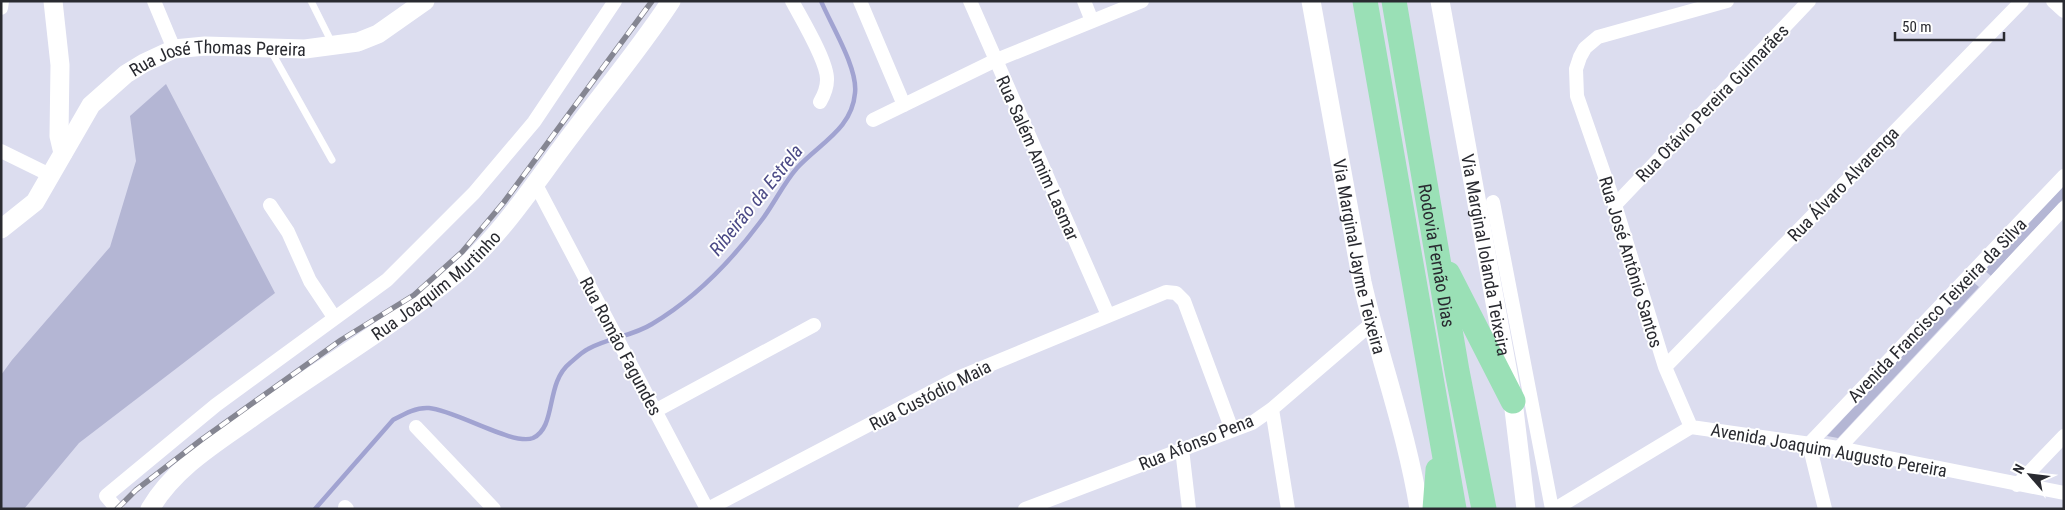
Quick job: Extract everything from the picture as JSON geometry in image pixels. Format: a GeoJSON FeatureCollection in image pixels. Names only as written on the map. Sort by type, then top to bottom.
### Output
{"type":"FeatureCollection","features":[{"type":"Feature","properties":{"kind":"highway"},"geometry":{"type":"LineString","coordinates":[[1358,1],[1370,29]]}},
{"type":"Feature","properties":{"kind":"highway","name":"Rodovia Fernão Dias"},"geometry":{"type":"LineString","coordinates":[[1365,1],[1454,509]]}},
{"type":"Feature","properties":{"kind":"highway","name":"Rodovia Fernão Dias"},"geometry":{"type":"LineString","coordinates":[[1394,1],[1436,250],[1484,509]]}},
{"type":"Feature","properties":{"kind":"highway"},"geometry":{"type":"LineString","coordinates":[[1436,250],[1513,400]]}},
{"type":"Feature","properties":{"kind":"highway"},"geometry":{"type":"LineString","coordinates":[[1435,509],[1441,438]]}},
{"type":"Feature","properties":{"kind":"street"},"geometry":{"type":"LineString","coordinates":[[1,8],[2,1]]}},
{"type":"Feature","properties":{"kind":"street"},"geometry":{"type":"LineString","coordinates":[[53,1],[60,66],[59,136],[63,153]]}},
{"type":"Feature","properties":{"kind":"street"},"geometry":{"type":"LineString","coordinates":[[154,1],[174,49]]}},
{"type":"Feature","properties":{"kind":"street","name":"Rua José Thomas Pereira"},"geometry":{"type":"LineString","coordinates":[[1,229],[35,202],[52,176],[81,120],[102,94],[126,74],[174,49],[205,46],[305,49],[358,42],[378,34],[425,1]]}},
{"type":"Feature","properties":{"kind":"street","name":"Rua Joaquim Murtinho"},"geometry":{"type":"LineString","coordinates":[[117,509],[106,496],[216,405],[387,280],[474,193],[534,122],[615,1]]}},
{"type":"Feature","properties":{"kind":"street"},"geometry":{"type":"LineString","coordinates":[[792,1],[824,65],[828,78],[826,91],[820,102]]}},
{"type":"Feature","properties":{"kind":"street"},"geometry":{"type":"LineString","coordinates":[[860,1],[904,105]]}},
{"type":"Feature","properties":{"kind":"street","name":"Rua Salém Amim Lasmar"},"geometry":{"type":"LineString","coordinates":[[970,1],[994,61],[1108,315]]}},
{"type":"Feature","properties":{"kind":"street"},"geometry":{"type":"LineString","coordinates":[[1084,1],[1092,21]]}},
{"type":"Feature","properties":{"kind":"street"},"geometry":{"type":"LineString","coordinates":[[873,120],[994,61],[1142,1]]}},
{"type":"Feature","properties":{"kind":"street","name":"Via Marginal Jayme Teixeira"},"geometry":{"type":"LineString","coordinates":[[1311,1],[1341,159],[1350,225],[1371,324],[1414,476],[1419,509]]}},
{"type":"Feature","properties":{"kind":"street","name":"Via Marginal Iolanda Teixeira"},"geometry":{"type":"LineString","coordinates":[[1440,1],[1513,400],[1526,509]]}},
{"type":"Feature","properties":{"kind":"street","name":"Rua José Antônio Santos"},"geometry":{"type":"LineString","coordinates":[[1691,427],[1665,367],[1615,205],[1577,96],[1575,83],[1580,57],[1585,48],[1598,37],[1727,1]]}},
{"type":"Feature","properties":{"kind":"street","name":"Rua Otávio Pereira Guimarães"},"geometry":{"type":"LineString","coordinates":[[1615,205],[1809,1]]}},
{"type":"Feature","properties":{"kind":"street","name":"Rua Álvaro Alvarenga"},"geometry":{"type":"LineString","coordinates":[[1665,367],[2022,1]]}},
{"type":"Feature","properties":{"kind":"street"},"geometry":{"type":"LineString","coordinates":[[2053,1],[2064,11]]}},
{"type":"Feature","properties":{"kind":"street","name":"Rua Joaquim Murtinho"},"geometry":{"type":"LineString","coordinates":[[150,509],[163,490],[193,460],[296,386],[395,320],[458,272],[479,252],[535,183],[668,3]]}},
{"type":"Feature","properties":{"kind":"street"},"geometry":{"type":"LineString","coordinates":[[1,151],[52,176]]}},
{"type":"Feature","properties":{"kind":"street","name":"Avenida Francisco Teixeira da Silva"},"geometry":{"type":"LineString","coordinates":[[1809,444],[2064,176]]}},
{"type":"Feature","properties":{"kind":"street","name":"Rua Romão Fagundes"},"geometry":{"type":"LineString","coordinates":[[535,183],[707,509]]}},
{"type":"Feature","properties":{"kind":"street"},"geometry":{"type":"LineString","coordinates":[[1493,202],[1553,509]]}},
{"type":"Feature","properties":{"kind":"street"},"geometry":{"type":"LineString","coordinates":[[270,205],[288,232],[310,281],[334,317]]}},
{"type":"Feature","properties":{"kind":"street","name":"Avenida Francisco Teixeira da Silva"},"geometry":{"type":"LineString","coordinates":[[1839,448],[2064,208]]}},
{"type":"Feature","properties":{"kind":"street"},"geometry":{"type":"LineString","coordinates":[[1973,272],[1990,287]]}},
{"type":"Feature","properties":{"kind":"street","name":"Rua Custódio Maia"},"geometry":{"type":"LineString","coordinates":[[707,509],[960,377],[1158,294],[1176,293],[1184,301],[1232,430]]}},
{"type":"Feature","properties":{"kind":"street","name":"Rua Afonso Pena"},"geometry":{"type":"LineString","coordinates":[[1025,509],[1252,423],[1272,409],[1371,324]]}},
{"type":"Feature","properties":{"kind":"street"},"geometry":{"type":"LineString","coordinates":[[655,410],[814,325]]}},
{"type":"Feature","properties":{"kind":"street"},"geometry":{"type":"LineString","coordinates":[[1272,409],[1288,509]]}},
{"type":"Feature","properties":{"kind":"street"},"geometry":{"type":"LineString","coordinates":[[416,427],[494,509]]}},
{"type":"Feature","properties":{"kind":"street","name":"Avenida Joaquim Augusto Pereira"},"geometry":{"type":"LineString","coordinates":[[1553,509],[1691,427],[1839,448],[2064,493]]}},
{"type":"Feature","properties":{"kind":"street"},"geometry":{"type":"LineString","coordinates":[[2018,485],[2064,436]]}},
{"type":"Feature","properties":{"kind":"street"},"geometry":{"type":"LineString","coordinates":[[1809,444],[1825,509]]}},
{"type":"Feature","properties":{"kind":"street"},"geometry":{"type":"LineString","coordinates":[[1182,449],[1189,509]]}},
{"type":"Feature","properties":{"kind":"lane"},"geometry":{"type":"LineString","coordinates":[[311,1],[334,45]]}},
{"type":"Feature","properties":{"kind":"lane"},"geometry":{"type":"LineString","coordinates":[[270,48],[332,160]]}},
{"type":"Feature","properties":{"kind":"shaded area"},"geometry":{"type":"Polygon","coordinates":[[[166,84],[275,293],[79,443],[24,509],[1,509],[1,375],[110,247],[136,161],[130,116],[166,84]]]}},
{"type":"Feature","properties":{"kind":"shaded area"},"geometry":{"type":"Polygon","coordinates":[[[2064,183],[2064,198],[1991,276],[1984,270],[2064,183]]]}},
{"type":"Feature","properties":{"kind":"shaded area"},"geometry":{"type":"Polygon","coordinates":[[[1972,281],[1979,287],[1838,438],[1827,436],[1972,281]]]}},
{"type":"Feature","properties":{"kind":"waterway","name":"Ribeirão da Estrela"},"geometry":{"type":"LineString","coordinates":[[315,509],[393,420],[415,410],[424,408],[440,410],[498,433],[524,439],[533,438],[545,424],[557,382],[562,372],[570,363],[596,345],[645,328],[668,314],[697,291],[725,264],[750,236],[797,168],[834,135],[853,106],[855,83],[852,71],[821,1]]}},
{"type":"Feature","properties":{"kind":"railway"},"geometry":{"type":"LineString","coordinates":[[117,509],[136,490],[201,440],[341,340],[414,295],[462,252],[504,202],[652,1]]}}]}
